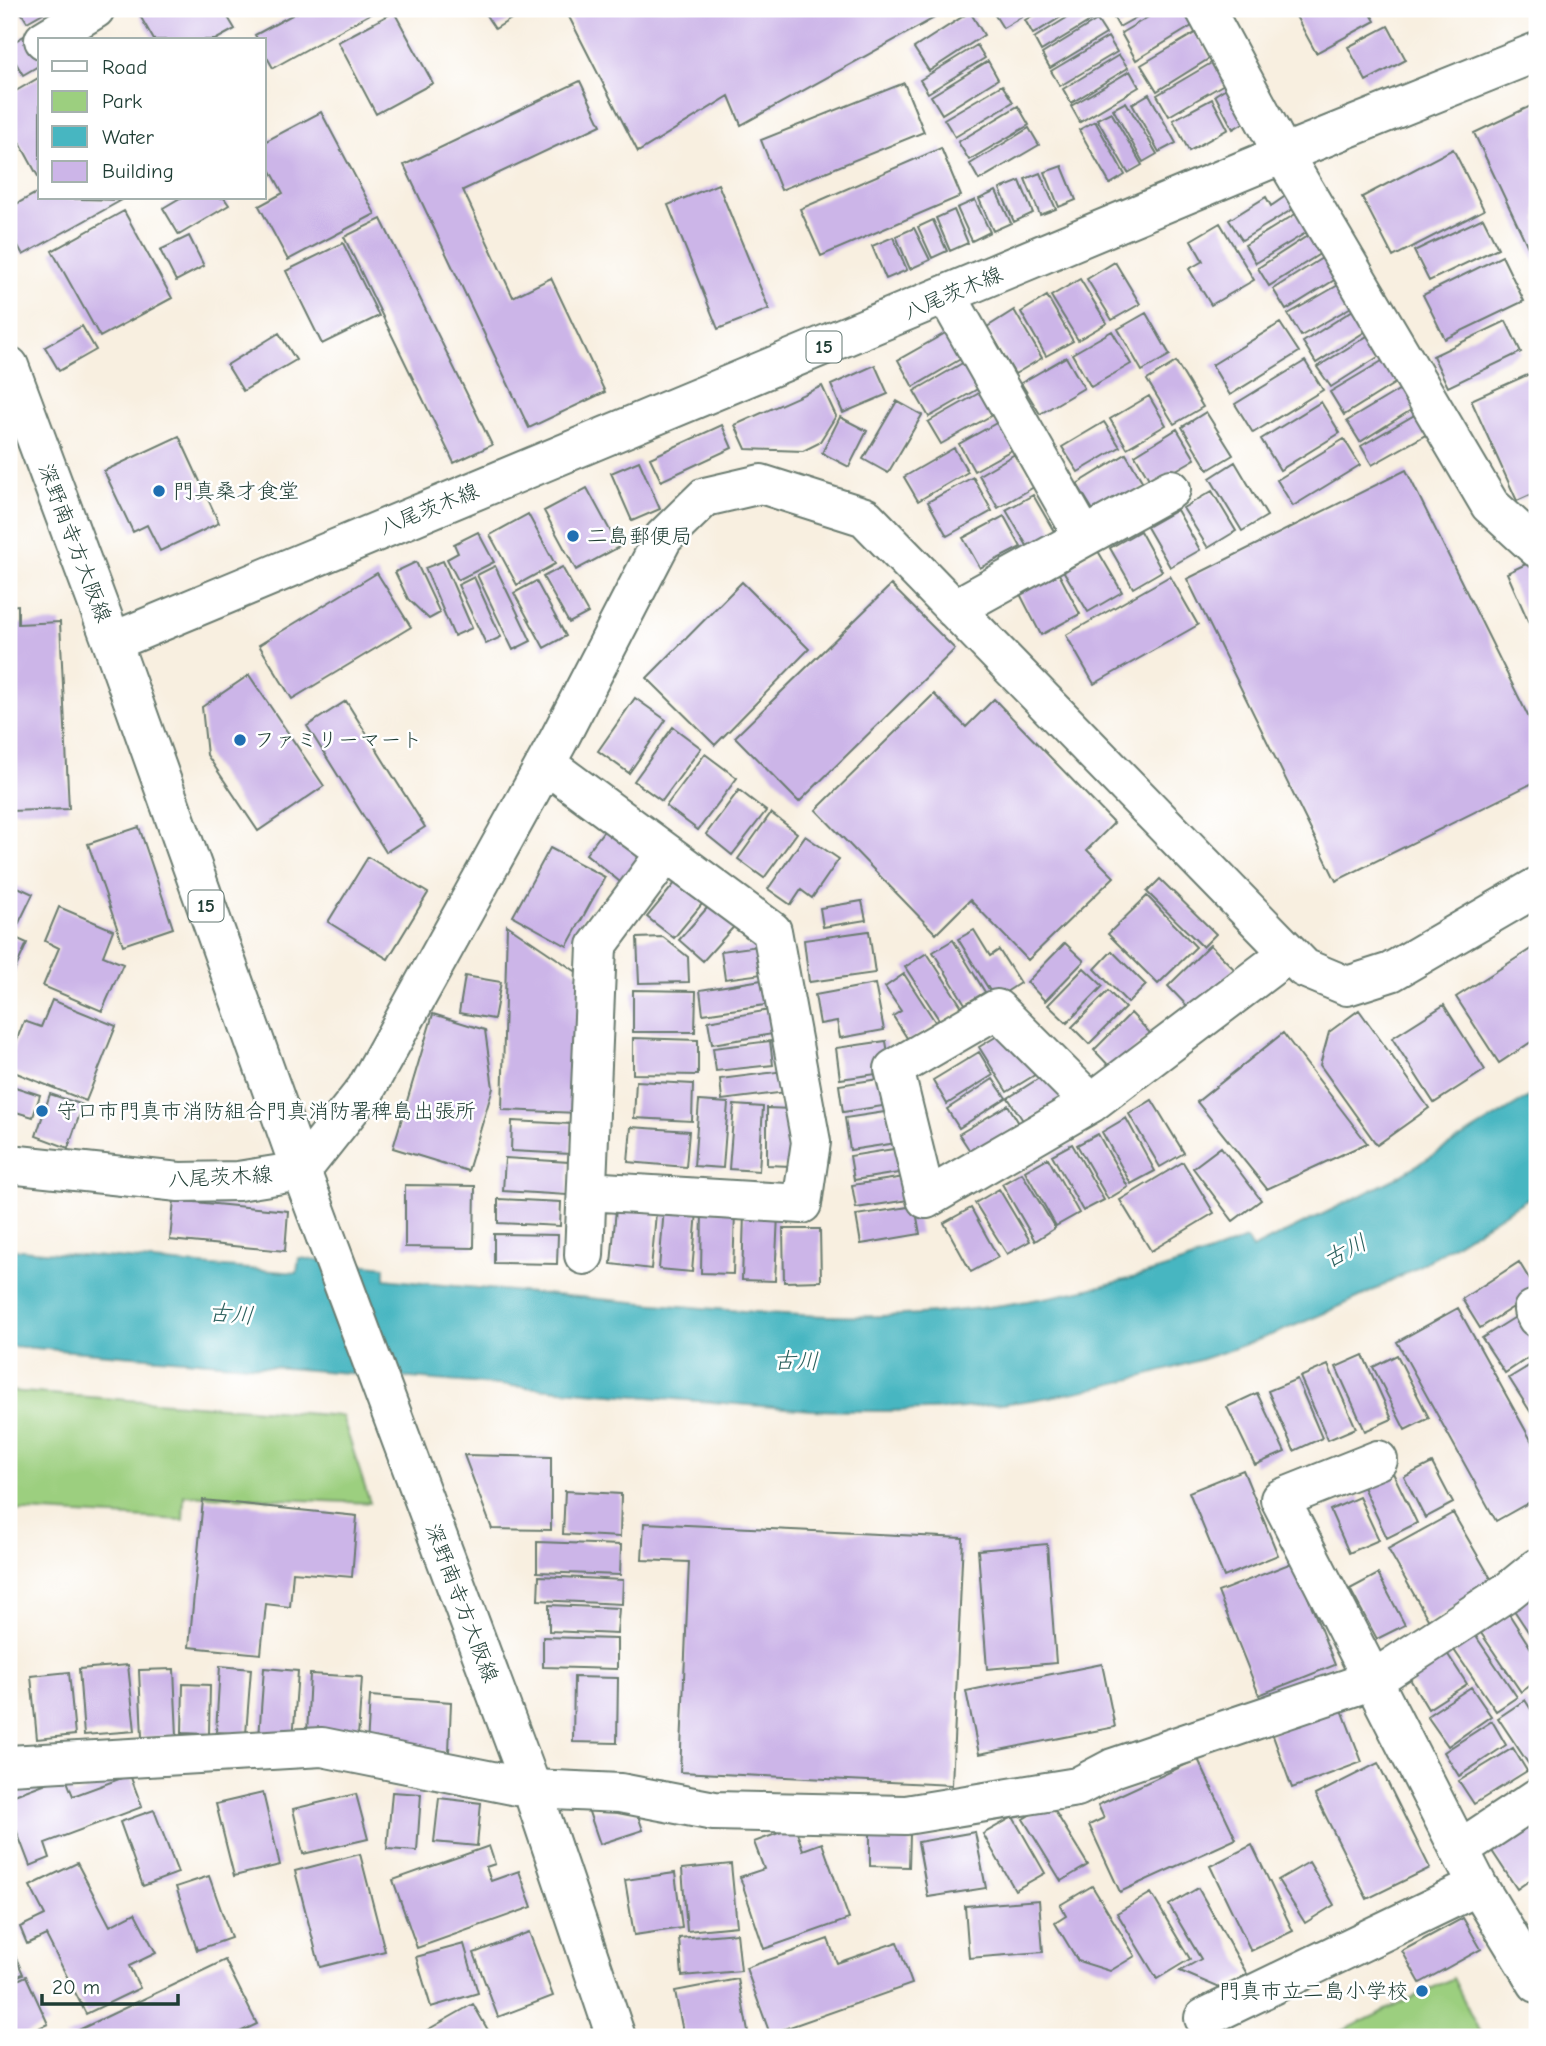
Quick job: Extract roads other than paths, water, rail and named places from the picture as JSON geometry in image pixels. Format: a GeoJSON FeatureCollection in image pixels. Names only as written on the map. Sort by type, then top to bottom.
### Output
{"type":"FeatureCollection","features":[{"type":"Feature","properties":{"kind":"street"},"geometry":{"type":"LineString","coordinates":[[47,38],[94,9]]}},
{"type":"Feature","properties":{"kind":"street"},"geometry":{"type":"LineString","coordinates":[[1205,9],[1283,154],[1490,505],[1537,548]]}},
{"type":"Feature","properties":{"kind":"street","name":"八尾茨木線"},"geometry":{"type":"LineString","coordinates":[[9,1164],[179,1182],[238,1181],[301,1171],[112,642],[1283,154],[1537,52]]}},
{"type":"Feature","properties":{"kind":"street"},"geometry":{"type":"LineString","coordinates":[[947,296],[1084,537]]}},
{"type":"Feature","properties":{"kind":"street","name":"深野南寺方大阪線"},"geometry":{"type":"LineString","coordinates":[[9,366],[112,642]]}},
{"type":"Feature","properties":{"kind":"street"},"geometry":{"type":"LineString","coordinates":[[301,1171],[366,1089],[546,764],[663,538],[705,498],[761,484],[865,517],[1304,968],[1348,986],[1391,972],[1537,887]]}},
{"type":"Feature","properties":{"kind":"street"},"geometry":{"type":"LineString","coordinates":[[954,609],[1171,489]]}},
{"type":"Feature","properties":{"kind":"street"},"geometry":{"type":"LineString","coordinates":[[546,764],[772,931],[811,1142],[802,1204],[587,1191]]}},
{"type":"Feature","properties":{"kind":"street"},"geometry":{"type":"LineString","coordinates":[[584,1255],[597,946],[666,853]]}},
{"type":"Feature","properties":{"kind":"street"},"geometry":{"type":"LineString","coordinates":[[1091,1103],[997,1009],[894,1069],[926,1199],[1091,1103],[1289,953]]}},
{"type":"Feature","properties":{"kind":"street","name":"深野南寺方大阪線"},"geometry":{"type":"LineString","coordinates":[[301,1171],[532,1789],[616,2037]]}},
{"type":"Feature","properties":{"kind":"street"},"geometry":{"type":"LineString","coordinates":[[1378,1460],[1280,1499],[1478,1885],[1537,1983]]}},
{"type":"Feature","properties":{"kind":"street"},"geometry":{"type":"LineString","coordinates":[[9,1765],[322,1747],[532,1789],[620,1793],[714,1811],[906,1815],[1077,1787],[1113,1768],[1373,1680],[1510,1590],[1537,1568]]}},
{"type":"Feature","properties":{"kind":"street"},"geometry":{"type":"LineString","coordinates":[[1460,1849],[1537,1798]]}},
{"type":"Feature","properties":{"kind":"street"},"geometry":{"type":"LineString","coordinates":[[1204,2018],[1478,1885]]}},
{"type":"Feature","properties":{"kind":"water","name":"古川"},"geometry":{"type":"Polygon","coordinates":[[[1537,1092],[1537,1193],[1408,1272],[1318,1316],[1269,1336],[1169,1369],[1066,1394],[964,1408],[811,1410],[9,1346],[9,1249],[297,1273],[299,1258],[385,1267],[385,1279],[801,1315],[913,1314],[1028,1301],[1140,1276],[1246,1239],[1252,1249],[1394,1179],[1537,1092]]]}},
{"type":"Feature","properties":{"kind":"place","name":"門真桑才食堂"},"geometry":{"type":"Point","coordinates":[159,491]}},
{"type":"Feature","properties":{"kind":"place","name":"二島郵便局"},"geometry":{"type":"Point","coordinates":[573,536]}},
{"type":"Feature","properties":{"kind":"place","name":"ファミリーマート"},"geometry":{"type":"Point","coordinates":[240,740]}},
{"type":"Feature","properties":{"kind":"place","name":"守口市門真市消防組合門真消防署稗島出張所"},"geometry":{"type":"Point","coordinates":[42,1111]}},
{"type":"Feature","properties":{"kind":"place","name":"門真市立二島小学校"},"geometry":{"type":"Point","coordinates":[1422,1991]}}]}
